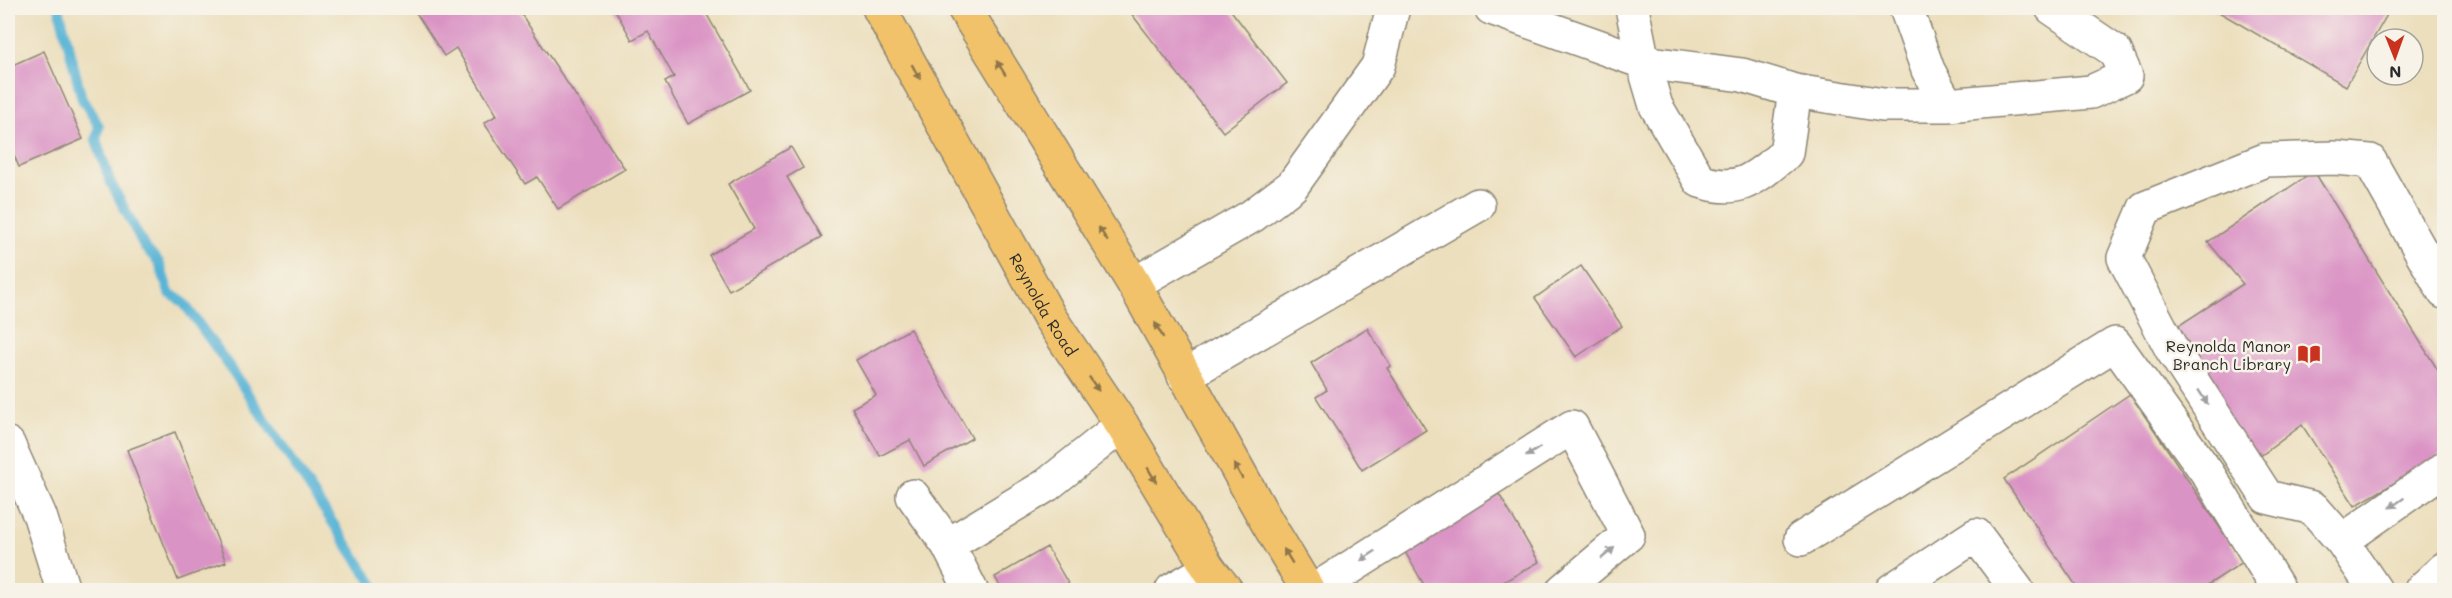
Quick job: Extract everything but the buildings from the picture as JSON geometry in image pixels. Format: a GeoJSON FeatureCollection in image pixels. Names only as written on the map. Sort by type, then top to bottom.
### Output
{"type":"FeatureCollection","features":[{"type":"Feature","properties":{"kind":"main road","name":"Reynolda Road"},"geometry":{"type":"LineString","coordinates":[[879,8],[1050,318],[1122,425],[1217,580]]}},
{"type":"Feature","properties":{"kind":"main road"},"geometry":{"type":"LineString","coordinates":[[964,8],[1134,284],[1308,591]]}},
{"type":"Feature","properties":{"kind":"street"},"geometry":{"type":"LineString","coordinates":[[1134,284],[1252,216],[1292,186],[1378,66],[1393,8]]}},
{"type":"Feature","properties":{"kind":"street"},"geometry":{"type":"LineString","coordinates":[[1491,8],[1643,62],[1742,75],[1795,91],[1883,105],[1947,105],[2091,92],[2126,76],[2115,51],[2052,8]]}},
{"type":"Feature","properties":{"kind":"street"},"geometry":{"type":"LineString","coordinates":[[1632,8],[1643,62],[1656,106],[1700,181],[1715,186],[1750,183],[1786,153],[1795,91]]}},
{"type":"Feature","properties":{"kind":"street"},"geometry":{"type":"LineString","coordinates":[[1906,8],[1928,70],[1947,105]]}},
{"type":"Feature","properties":{"kind":"street"},"geometry":{"type":"LineString","coordinates":[[2375,591],[2342,541],[2313,508],[2267,497],[2171,348],[2124,258],[2145,208],[2265,160],[2335,158],[2370,161],[2445,292]]}},
{"type":"Feature","properties":{"kind":"street"},"geometry":{"type":"LineString","coordinates":[[1184,375],[1478,205]]}},
{"type":"Feature","properties":{"kind":"street"},"geometry":{"type":"LineString","coordinates":[[1802,539],[2115,344],[2208,474],[2279,591]]}},
{"type":"Feature","properties":{"kind":"street"},"geometry":{"type":"LineString","coordinates":[[948,545],[1047,485],[1122,425]]}},
{"type":"Feature","properties":{"kind":"street"},"geometry":{"type":"LineString","coordinates":[[1315,591],[1572,427],[1628,535],[1563,591]]}},
{"type":"Feature","properties":{"kind":"street"},"geometry":{"type":"LineString","coordinates":[[8,444],[39,516],[63,591]]}},
{"type":"Feature","properties":{"kind":"street"},"geometry":{"type":"LineString","coordinates":[[2342,541],[2445,469]]}},
{"type":"Feature","properties":{"kind":"street"},"geometry":{"type":"LineString","coordinates":[[913,496],[948,545],[971,591]]}},
{"type":"Feature","properties":{"kind":"street"},"geometry":{"type":"LineString","coordinates":[[1892,591],[1976,535],[2017,591]]}},
{"type":"Feature","properties":{"kind":"street"},"geometry":{"type":"LineString","coordinates":[[2421,591],[2445,569]]}},
{"type":"Feature","properties":{"kind":"street"},"geometry":{"type":"LineString","coordinates":[[1172,591],[1217,580]]}},
{"type":"Feature","properties":{"kind":"waterway"},"geometry":{"type":"LineString","coordinates":[[59,8],[82,99],[99,126],[96,140],[110,181],[145,248],[159,262],[169,293],[183,302],[232,370],[377,590]]}},
{"type":"Feature","properties":{"kind":"place","name":"Reynolda Manor Branch Library"},"geometry":{"type":"Point","coordinates":[2309,354]}}]}
